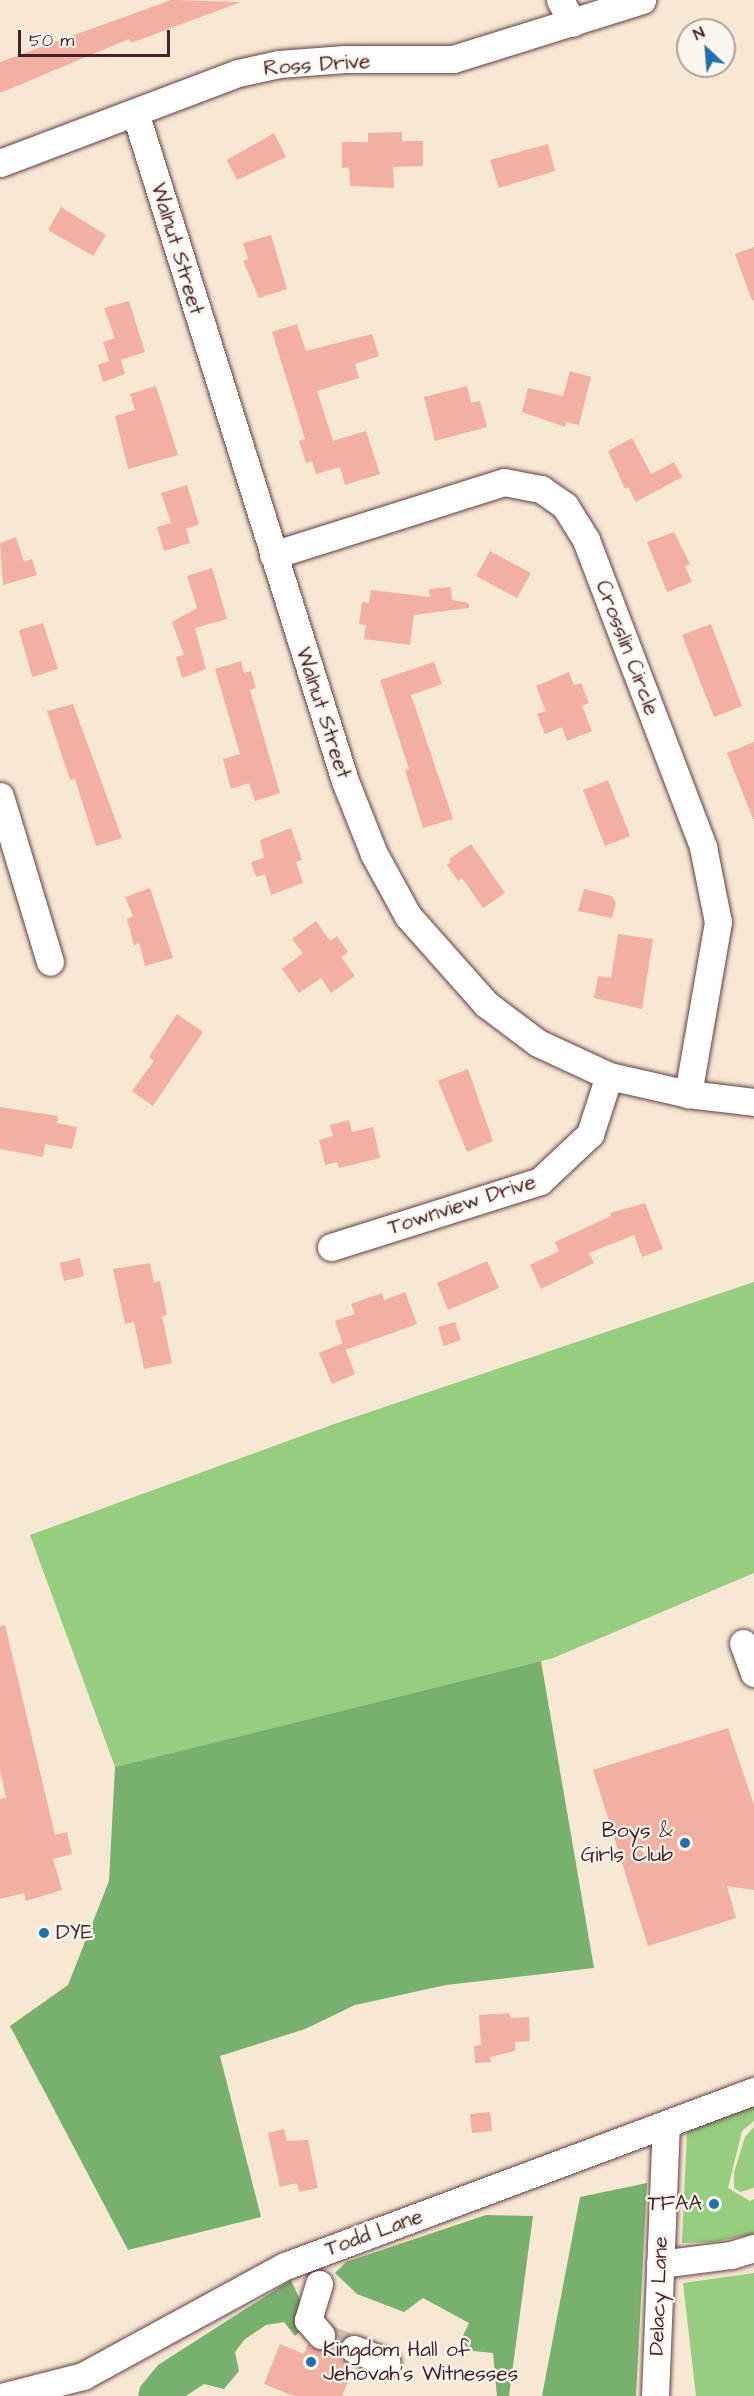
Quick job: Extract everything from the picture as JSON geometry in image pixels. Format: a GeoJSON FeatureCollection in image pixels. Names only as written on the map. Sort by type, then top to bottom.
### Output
{"type":"FeatureCollection","features":[{"type":"Feature","properties":{"kind":"street"},"geometry":{"type":"LineString","coordinates":[[560,0],[573,23]]}},
{"type":"Feature","properties":{"kind":"street","name":"Ross Drive"},"geometry":{"type":"LineString","coordinates":[[0,164],[197,86],[279,64],[453,59],[642,0]]}},
{"type":"Feature","properties":{"kind":"street","name":"Walnut Street"},"geometry":{"type":"LineString","coordinates":[[135,112],[345,781],[374,854],[408,916],[486,1004],[538,1043],[609,1076],[687,1094],[754,1102]]}},
{"type":"Feature","properties":{"kind":"street","name":"Crosslin Circle"},"geometry":{"type":"LineString","coordinates":[[273,555],[504,482],[541,489],[566,506],[586,540],[703,847],[718,922],[687,1094]]}},
{"type":"Feature","properties":{"kind":"street"},"geometry":{"type":"LineString","coordinates":[[0,796],[50,962]]}},
{"type":"Feature","properties":{"kind":"street","name":"Townview Drive"},"geometry":{"type":"LineString","coordinates":[[331,1247],[540,1181],[590,1134],[609,1076]]}},
{"type":"Feature","properties":{"kind":"street"},"geometry":{"type":"LineString","coordinates":[[743,1644],[754,1672]]}},
{"type":"Feature","properties":{"kind":"street","name":"Todd Lane"},"geometry":{"type":"LineString","coordinates":[[5,2396],[84,2376],[285,2266],[754,2091]]}},
{"type":"Feature","properties":{"kind":"street","name":"Delacy Lane"},"geometry":{"type":"LineString","coordinates":[[655,2396],[666,2125]]}},
{"type":"Feature","properties":{"kind":"street"},"geometry":{"type":"LineString","coordinates":[[660,2264],[731,2255],[754,2248]]}},
{"type":"Feature","properties":{"kind":"street"},"geometry":{"type":"LineString","coordinates":[[319,2284],[308,2320],[321,2335]]}},
{"type":"Feature","properties":{"kind":"street"},"geometry":{"type":"LineString","coordinates":[[354,2349],[387,2362]]}},
{"type":"Feature","properties":{"kind":"green space"},"geometry":{"type":"Polygon","coordinates":[[[754,1282],[754,1573],[553,1658],[115,1767],[30,1535],[337,1423],[754,1282]]]}},
{"type":"Feature","properties":{"kind":"green space"},"geometry":{"type":"Polygon","coordinates":[[[541,1661],[594,1968],[446,1985],[355,2005],[305,2029],[220,2056],[261,2217],[128,2250],[10,2026],[68,1985],[109,1881],[115,1767],[541,1661]]]}},
{"type":"Feature","properties":{"kind":"green space"},"geometry":{"type":"Polygon","coordinates":[[[754,2098],[754,2121],[742,2131],[728,2188],[750,2201],[754,2199],[754,2234],[714,2242],[682,2243],[687,2132],[693,2125],[754,2098]]]}},
{"type":"Feature","properties":{"kind":"green space"},"geometry":{"type":"Polygon","coordinates":[[[754,2127],[754,2188],[740,2192],[734,2188],[734,2173],[745,2137],[754,2127]]]}},
{"type":"Feature","properties":{"kind":"green space"},"geometry":{"type":"Polygon","coordinates":[[[647,2183],[636,2396],[542,2396],[580,2197],[647,2183]]]}},
{"type":"Feature","properties":{"kind":"green space"},"geometry":{"type":"Polygon","coordinates":[[[486,2215],[533,2216],[509,2396],[497,2396],[493,2353],[473,2351],[460,2342],[469,2323],[423,2298],[404,2312],[357,2294],[335,2273],[346,2262],[486,2215]]]}},
{"type":"Feature","properties":{"kind":"green space"},"geometry":{"type":"Polygon","coordinates":[[[754,2273],[754,2396],[696,2396],[683,2283],[754,2273]]]}},
{"type":"Feature","properties":{"kind":"green space"},"geometry":{"type":"Polygon","coordinates":[[[291,2280],[301,2302],[303,2329],[295,2336],[284,2322],[266,2325],[245,2339],[235,2352],[239,2371],[224,2389],[204,2384],[186,2396],[138,2396],[140,2387],[158,2365],[291,2280]]]}},
{"type":"Feature","properties":{"kind":"building"},"geometry":{"type":"Polygon","coordinates":[[[171,0],[241,2],[131,43],[129,39],[0,93],[0,62],[171,0]]]}},
{"type":"Feature","properties":{"kind":"building"},"geometry":{"type":"Polygon","coordinates":[[[402,132],[402,141],[423,141],[423,166],[393,167],[394,188],[350,186],[349,167],[342,168],[342,142],[368,142],[368,133],[402,132]]]}},
{"type":"Feature","properties":{"kind":"building"},"geometry":{"type":"Polygon","coordinates":[[[274,133],[286,157],[237,180],[227,160],[274,133]]]}},
{"type":"Feature","properties":{"kind":"building"},"geometry":{"type":"Polygon","coordinates":[[[548,144],[555,171],[499,188],[490,160],[548,144]]]}},
{"type":"Feature","properties":{"kind":"building"},"geometry":{"type":"Polygon","coordinates":[[[61,207],[106,235],[93,256],[48,230],[61,207]]]}},
{"type":"Feature","properties":{"kind":"building"},"geometry":{"type":"Polygon","coordinates":[[[271,235],[287,289],[259,298],[243,261],[248,259],[243,243],[271,235]]]}},
{"type":"Feature","properties":{"kind":"building"},"geometry":{"type":"Polygon","coordinates":[[[754,247],[754,300],[752,301],[735,254],[754,247]]]}},
{"type":"Feature","properties":{"kind":"building"},"geometry":{"type":"Polygon","coordinates":[[[129,301],[145,352],[121,360],[125,374],[103,382],[98,365],[109,361],[103,342],[115,338],[104,308],[129,301]]]}},
{"type":"Feature","properties":{"kind":"building"},"geometry":{"type":"Polygon","coordinates":[[[297,324],[306,351],[372,334],[379,356],[355,364],[359,378],[317,391],[333,441],[366,431],[380,474],[345,485],[340,467],[316,474],[312,461],[306,463],[299,441],[305,439],[272,332],[297,324]]]}},
{"type":"Feature","properties":{"kind":"building"},"geometry":{"type":"Polygon","coordinates":[[[570,371],[591,377],[579,425],[566,422],[565,427],[522,412],[528,388],[563,396],[570,371]]]}},
{"type":"Feature","properties":{"kind":"building"},"geometry":{"type":"Polygon","coordinates":[[[156,386],[178,455],[128,469],[115,416],[135,410],[130,394],[156,386]]]}},
{"type":"Feature","properties":{"kind":"building"},"geometry":{"type":"Polygon","coordinates":[[[467,386],[471,403],[480,401],[487,427],[435,441],[424,397],[467,386]]]}},
{"type":"Feature","properties":{"kind":"building"},"geometry":{"type":"Polygon","coordinates":[[[632,438],[651,474],[674,462],[682,477],[636,502],[628,487],[625,489],[608,451],[632,438]]]}},
{"type":"Feature","properties":{"kind":"building"},"geometry":{"type":"Polygon","coordinates":[[[187,485],[199,524],[186,529],[190,543],[164,551],[157,527],[171,523],[161,493],[187,485]]]}},
{"type":"Feature","properties":{"kind":"building"},"geometry":{"type":"Polygon","coordinates":[[[674,532],[690,564],[685,566],[692,582],[667,592],[647,542],[674,532]]]}},
{"type":"Feature","properties":{"kind":"building"},"geometry":{"type":"Polygon","coordinates":[[[16,537],[24,562],[32,559],[37,575],[3,585],[0,543],[16,537]]]}},
{"type":"Feature","properties":{"kind":"building"},"geometry":{"type":"Polygon","coordinates":[[[490,551],[531,573],[517,598],[476,576],[490,551]]]}},
{"type":"Feature","properties":{"kind":"building"},"geometry":{"type":"Polygon","coordinates":[[[212,568],[227,619],[195,628],[206,669],[182,678],[176,657],[184,655],[172,622],[197,608],[187,576],[212,568]]]}},
{"type":"Feature","properties":{"kind":"building"},"geometry":{"type":"Polygon","coordinates":[[[451,587],[452,600],[469,603],[469,608],[414,615],[410,645],[364,639],[366,625],[359,624],[362,602],[369,603],[371,590],[430,597],[429,589],[451,587]]]}},
{"type":"Feature","properties":{"kind":"building"},"geometry":{"type":"Polygon","coordinates":[[[43,623],[58,669],[32,677],[19,630],[43,623]]]}},
{"type":"Feature","properties":{"kind":"building"},"geometry":{"type":"Polygon","coordinates":[[[711,624],[742,706],[714,717],[682,635],[711,624]]]}},
{"type":"Feature","properties":{"kind":"building"},"geometry":{"type":"Polygon","coordinates":[[[241,661],[244,673],[251,671],[256,688],[250,690],[280,793],[255,801],[249,783],[231,789],[223,759],[240,754],[215,669],[241,661]]]}},
{"type":"Feature","properties":{"kind":"building"},"geometry":{"type":"Polygon","coordinates":[[[434,662],[442,684],[411,695],[453,819],[423,828],[405,770],[409,769],[380,680],[434,662]]]}},
{"type":"Feature","properties":{"kind":"building"},"geometry":{"type":"Polygon","coordinates":[[[569,672],[574,685],[581,683],[589,703],[582,706],[592,731],[567,741],[562,727],[545,734],[537,714],[546,711],[536,686],[569,672]]]}},
{"type":"Feature","properties":{"kind":"building"},"geometry":{"type":"Polygon","coordinates":[[[73,704],[122,838],[96,846],[75,779],[70,780],[47,711],[73,704]]]}},
{"type":"Feature","properties":{"kind":"building"},"geometry":{"type":"Polygon","coordinates":[[[754,742],[754,819],[753,819],[727,753],[754,742]]]}},
{"type":"Feature","properties":{"kind":"building"},"geometry":{"type":"Polygon","coordinates":[[[608,780],[630,836],[605,846],[583,790],[608,780]]]}},
{"type":"Feature","properties":{"kind":"building"},"geometry":{"type":"Polygon","coordinates":[[[291,828],[302,860],[296,862],[303,883],[271,895],[265,874],[256,877],[251,862],[264,858],[260,840],[291,828]]]}},
{"type":"Feature","properties":{"kind":"building"},"geometry":{"type":"Polygon","coordinates":[[[471,844],[505,893],[483,908],[462,878],[458,881],[447,865],[451,862],[449,859],[471,844]]]}},
{"type":"Feature","properties":{"kind":"building"},"geometry":{"type":"Polygon","coordinates":[[[150,888],[173,958],[145,966],[139,942],[134,946],[127,919],[133,916],[125,897],[150,888]]]}},
{"type":"Feature","properties":{"kind":"building"},"geometry":{"type":"Polygon","coordinates":[[[584,889],[612,896],[616,903],[612,918],[578,911],[584,889]]]}},
{"type":"Feature","properties":{"kind":"building"},"geometry":{"type":"Polygon","coordinates":[[[316,921],[330,941],[337,936],[348,952],[341,957],[355,976],[331,993],[321,978],[299,993],[282,969],[303,953],[292,939],[316,921]]]}},
{"type":"Feature","properties":{"kind":"building"},"geometry":{"type":"Polygon","coordinates":[[[618,934],[653,939],[642,1009],[594,998],[598,976],[611,978],[618,934]]]}},
{"type":"Feature","properties":{"kind":"building"},"geometry":{"type":"Polygon","coordinates":[[[177,1014],[203,1032],[153,1106],[132,1091],[154,1061],[149,1057],[177,1014]]]}},
{"type":"Feature","properties":{"kind":"building"},"geometry":{"type":"Polygon","coordinates":[[[468,1069],[493,1141],[467,1152],[438,1081],[468,1069]]]}},
{"type":"Feature","properties":{"kind":"building"},"geometry":{"type":"Polygon","coordinates":[[[0,1107],[58,1116],[57,1123],[77,1127],[72,1149],[45,1144],[43,1157],[0,1149],[0,1107]]]}},
{"type":"Feature","properties":{"kind":"building"},"geometry":{"type":"Polygon","coordinates":[[[349,1120],[352,1132],[373,1127],[380,1158],[339,1168],[337,1162],[325,1165],[319,1140],[333,1136],[330,1125],[349,1120]]]}},
{"type":"Feature","properties":{"kind":"building"},"geometry":{"type":"Polygon","coordinates":[[[645,1203],[663,1249],[642,1257],[634,1235],[589,1253],[594,1263],[541,1289],[530,1265],[559,1251],[555,1242],[611,1216],[610,1213],[645,1203]]]}},
{"type":"Feature","properties":{"kind":"building"},"geometry":{"type":"Polygon","coordinates":[[[80,1258],[84,1276],[64,1281],[60,1263],[80,1258]]]}},
{"type":"Feature","properties":{"kind":"building"},"geometry":{"type":"Polygon","coordinates":[[[487,1261],[499,1288],[448,1310],[437,1283],[487,1261]]]}},
{"type":"Feature","properties":{"kind":"building"},"geometry":{"type":"Polygon","coordinates":[[[150,1263],[154,1283],[160,1281],[167,1315],[162,1316],[172,1363],[144,1369],[134,1322],[125,1324],[113,1269],[150,1263]]]}},
{"type":"Feature","properties":{"kind":"building"},"geometry":{"type":"Polygon","coordinates":[[[405,1292],[417,1324],[345,1350],[335,1321],[355,1314],[351,1304],[382,1293],[384,1300],[405,1292]]]}},
{"type":"Feature","properties":{"kind":"building"},"geometry":{"type":"Polygon","coordinates":[[[455,1322],[461,1340],[444,1346],[438,1327],[455,1322]]]}},
{"type":"Feature","properties":{"kind":"building"},"geometry":{"type":"Polygon","coordinates":[[[343,1343],[355,1374],[332,1384],[319,1353],[343,1343]]]}},
{"type":"Feature","properties":{"kind":"building"},"geometry":{"type":"Polygon","coordinates":[[[5,1625],[55,1835],[67,1832],[72,1854],[53,1859],[62,1890],[26,1901],[24,1893],[0,1899],[0,1799],[6,1798],[0,1769],[0,1626],[5,1625]]]}},
{"type":"Feature","properties":{"kind":"building","name":"Boys & Girls Club"},"geometry":{"type":"Polygon","coordinates":[[[728,1728],[754,1805],[754,1890],[727,1886],[736,1918],[648,1946],[593,1770],[728,1728]]]}},
{"type":"Feature","properties":{"kind":"building"},"geometry":{"type":"Polygon","coordinates":[[[509,2013],[510,2018],[529,2017],[530,2041],[515,2042],[515,2051],[490,2057],[491,2062],[475,2063],[474,2046],[481,2045],[479,2015],[509,2013]]]}},
{"type":"Feature","properties":{"kind":"building"},"geometry":{"type":"Polygon","coordinates":[[[490,2112],[492,2131],[472,2133],[470,2114],[490,2112]]]}},
{"type":"Feature","properties":{"kind":"building"},"geometry":{"type":"Polygon","coordinates":[[[284,2129],[287,2141],[308,2140],[318,2188],[299,2192],[297,2183],[280,2187],[268,2133],[284,2129]]]}},
{"type":"Feature","properties":{"kind":"building","name":"Kingdom Hall of Jehovah's Witnesses"},"geometry":{"type":"Polygon","coordinates":[[[335,2328],[350,2334],[339,2344],[341,2358],[348,2363],[346,2369],[352,2372],[342,2396],[294,2396],[264,2384],[280,2344],[304,2354],[308,2344],[325,2350],[336,2341],[335,2328]]]}},
{"type":"Feature","properties":{"kind":"tunnel"},"geometry":{"type":"LineString","coordinates":[[321,2335],[354,2349]]}},
{"type":"Feature","properties":{"kind":"place","name":"Boys & Girls Club"},"geometry":{"type":"Point","coordinates":[685,1843]}},
{"type":"Feature","properties":{"kind":"place","name":"DYE"},"geometry":{"type":"Point","coordinates":[44,1933]}},
{"type":"Feature","properties":{"kind":"place","name":"TFAA"},"geometry":{"type":"Point","coordinates":[714,2204]}},
{"type":"Feature","properties":{"kind":"place","name":"Kingdom Hall of Jehovah's Witnesses"},"geometry":{"type":"Point","coordinates":[311,2362]}}]}
